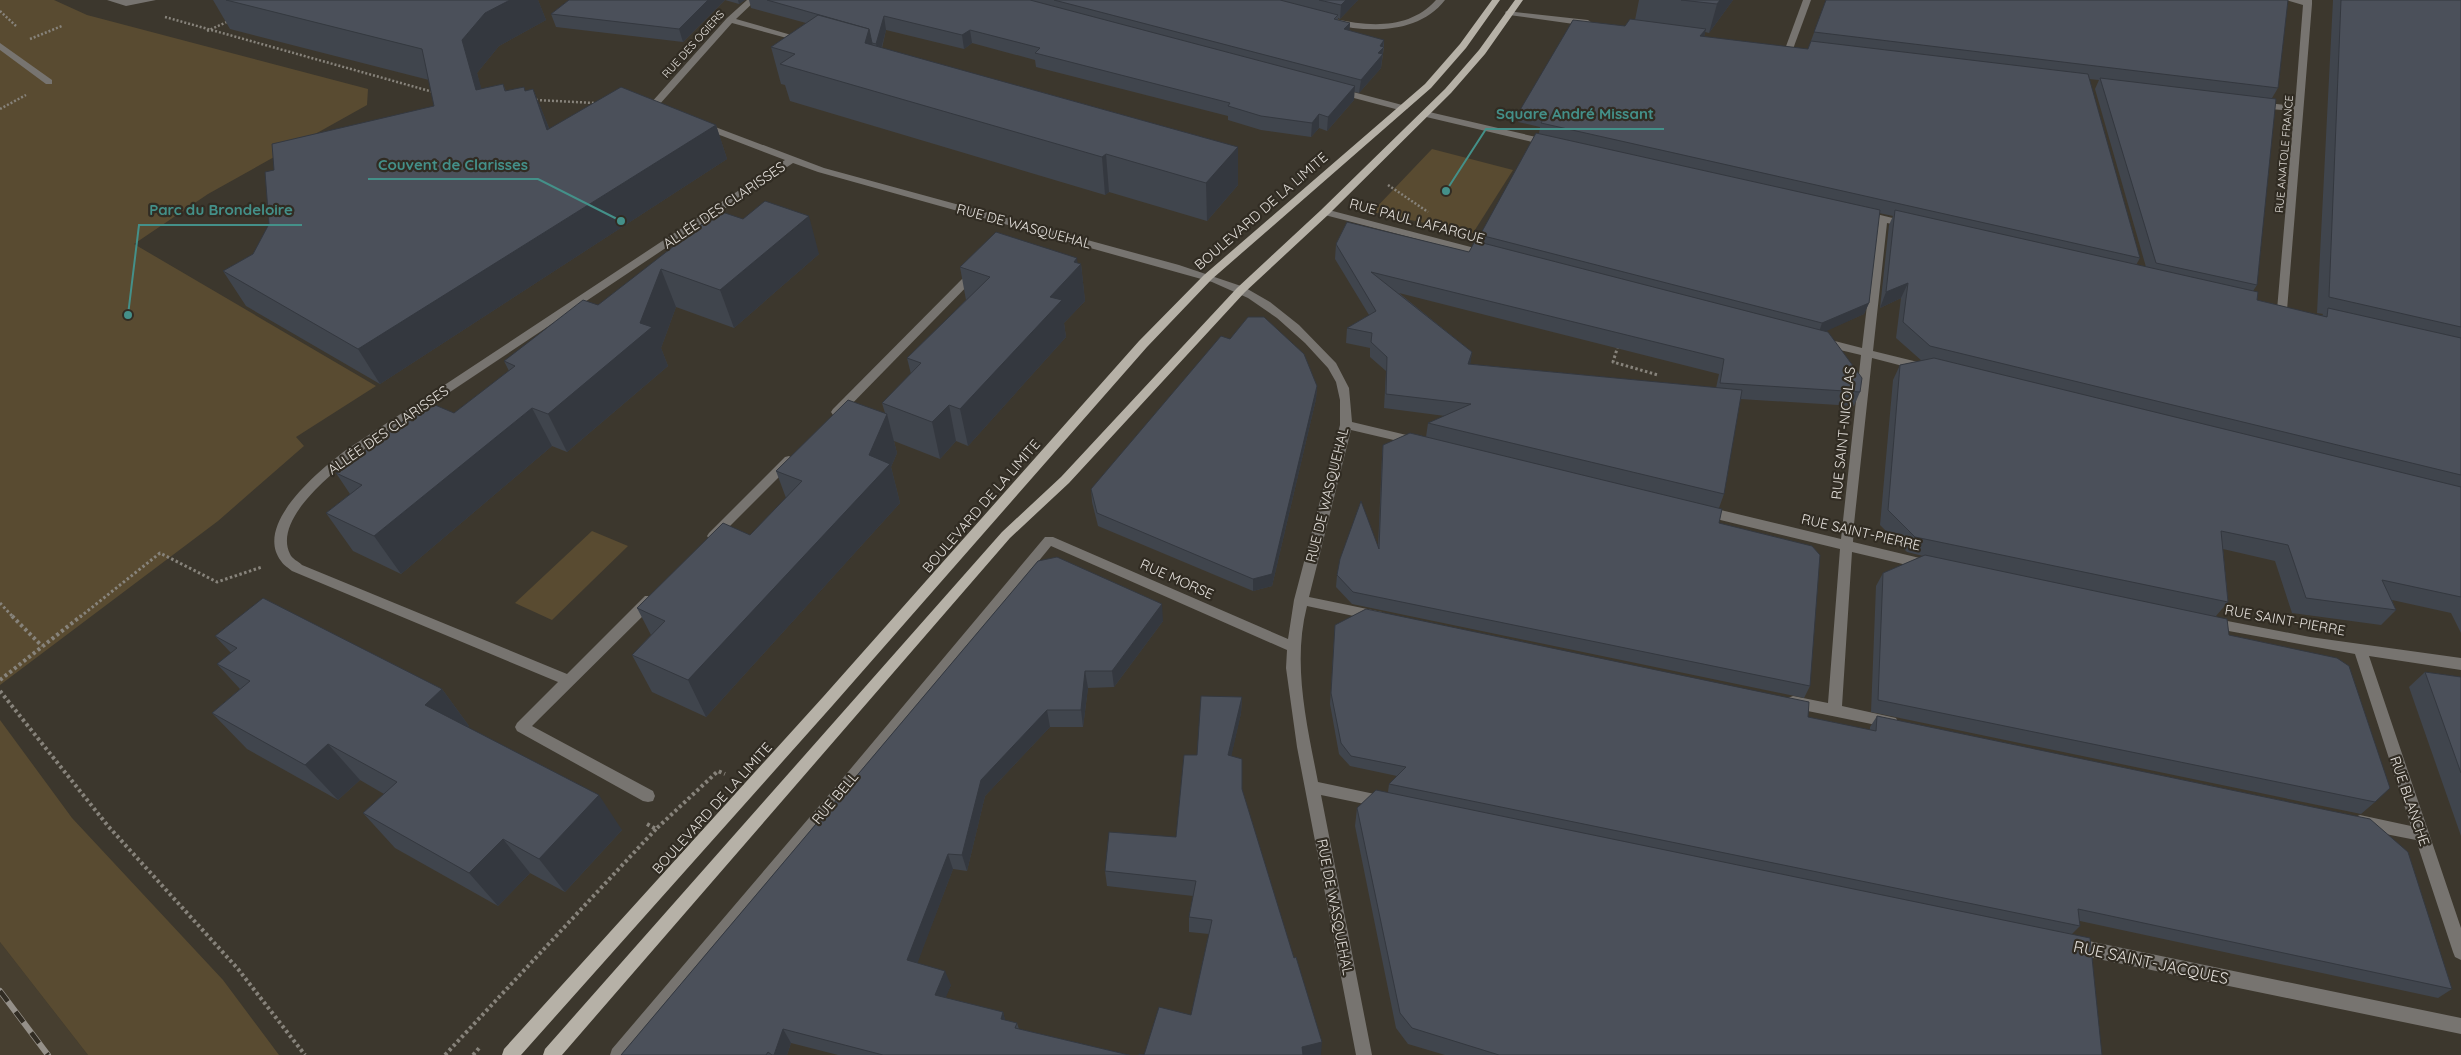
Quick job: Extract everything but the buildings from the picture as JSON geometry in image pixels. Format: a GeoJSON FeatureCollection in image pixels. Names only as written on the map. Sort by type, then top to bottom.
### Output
{"type":"FeatureCollection","features":[{"type":"Feature","properties":{"kind":"main road","name":"BOULEVARD DE LA LIMITE"},"geometry":{"type":"LineString","coordinates":[[510,1055],[828,701],[1143,344],[1208,277],[1290,203],[1403,108],[1447,65],[1496,0]]}},
{"type":"Feature","properties":{"kind":"main road"},"geometry":{"type":"LineString","coordinates":[[551,1055],[1006,535],[1065,480],[1241,290],[1368,171],[1468,70],[1518,0]]}},
{"type":"Feature","properties":{"kind":"street"},"geometry":{"type":"LineString","coordinates":[[111,0],[126,4],[152,0]]}},
{"type":"Feature","properties":{"kind":"street","name":"RUE DES OGIERS"},"geometry":{"type":"LineString","coordinates":[[672,113],[653,106],[730,20],[752,0]]}},
{"type":"Feature","properties":{"kind":"street"},"geometry":{"type":"LineString","coordinates":[[1322,19],[1357,26],[1397,25],[1430,13],[1441,0]]}},
{"type":"Feature","properties":{"kind":"street"},"geometry":{"type":"LineString","coordinates":[[1799,50],[1784,48],[1807,0]]}},
{"type":"Feature","properties":{"kind":"street"},"geometry":{"type":"LineString","coordinates":[[2290,0],[2308,2]]}},
{"type":"Feature","properties":{"kind":"street","name":"RUE ANATOLE FRANCE"},"geometry":{"type":"LineString","coordinates":[[2282,310],[2308,2]]}},
{"type":"Feature","properties":{"kind":"street"},"geometry":{"type":"LineString","coordinates":[[1509,13],[1597,25]]}},
{"type":"Feature","properties":{"kind":"street"},"geometry":{"type":"LineString","coordinates":[[730,20],[817,45]]}},
{"type":"Feature","properties":{"kind":"street"},"geometry":{"type":"LineString","coordinates":[[0,46],[49,82]]}},
{"type":"Feature","properties":{"kind":"street"},"geometry":{"type":"LineString","coordinates":[[1324,88],[1403,108]]}},
{"type":"Feature","properties":{"kind":"street"},"geometry":{"type":"LineString","coordinates":[[2251,104],[2299,109]]}},
{"type":"Feature","properties":{"kind":"street"},"geometry":{"type":"LineString","coordinates":[[1425,114],[1557,144]]}},
{"type":"Feature","properties":{"kind":"street","name":"RUE DE WASQUEHAL"},"geometry":{"type":"LineString","coordinates":[[690,120],[850,179],[1018,229],[1208,277],[1241,290],[1280,316],[1324,354],[1332,365],[1340,378],[1346,401],[1346,425],[1301,600],[1293,647],[1295,694],[1364,1055]]}},
{"type":"Feature","properties":{"kind":"street","name":"ALLÉE DES CLARISSES"},"geometry":{"type":"LineString","coordinates":[[286,559],[281,547],[282,534],[288,518],[309,488],[331,468],[792,159]]}},
{"type":"Feature","properties":{"kind":"street","name":"RUE PAUL LAFARGUE"},"geometry":{"type":"LineString","coordinates":[[1325,212],[1501,258]]}},
{"type":"Feature","properties":{"kind":"street"},"geometry":{"type":"LineString","coordinates":[[1853,212],[1920,227]]}},
{"type":"Feature","properties":{"kind":"street","name":"RUE SAINT-NICOLAS"},"geometry":{"type":"LineString","coordinates":[[1835,710],[1847,546],[1882,219]]}},
{"type":"Feature","properties":{"kind":"street"},"geometry":{"type":"LineString","coordinates":[[827,422],[980,268]]}},
{"type":"Feature","properties":{"kind":"street"},"geometry":{"type":"LineString","coordinates":[[1811,339],[1934,370]]}},
{"type":"Feature","properties":{"kind":"street"},"geometry":{"type":"LineString","coordinates":[[1346,425],[1432,445]]}},
{"type":"Feature","properties":{"kind":"street"},"geometry":{"type":"LineString","coordinates":[[701,548],[799,450]]}},
{"type":"Feature","properties":{"kind":"street","name":"RUE SAINT-PIERRE"},"geometry":{"type":"LineString","coordinates":[[1696,509],[1938,567]]}},
{"type":"Feature","properties":{"kind":"street","name":"RUE MORSE"},"geometry":{"type":"LineString","coordinates":[[1049,540],[1293,647]]}},
{"type":"Feature","properties":{"kind":"street","name":"RUE BELL"},"geometry":{"type":"LineString","coordinates":[[618,1055],[837,796],[1049,540]]}},
{"type":"Feature","properties":{"kind":"street"},"geometry":{"type":"LineString","coordinates":[[286,559],[313,576],[569,681]]}},
{"type":"Feature","properties":{"kind":"street"},"geometry":{"type":"LineString","coordinates":[[648,796],[522,727],[660,590]]}},
{"type":"Feature","properties":{"kind":"street"},"geometry":{"type":"LineString","coordinates":[[1301,600],[1396,620]]}},
{"type":"Feature","properties":{"kind":"street","name":"RUE SAINT-PIERRE"},"geometry":{"type":"LineString","coordinates":[[2195,620],[2360,650],[2461,664]]}},
{"type":"Feature","properties":{"kind":"street","name":"RUE BLANCHE"},"geometry":{"type":"LineString","coordinates":[[2360,650],[2461,952]]}},
{"type":"Feature","properties":{"kind":"street"},"geometry":{"type":"LineString","coordinates":[[1776,698],[1902,725]]}},
{"type":"Feature","properties":{"kind":"street"},"geometry":{"type":"LineString","coordinates":[[1312,787],[1397,804]]}},
{"type":"Feature","properties":{"kind":"street"},"geometry":{"type":"LineString","coordinates":[[2345,819],[2422,835]]}},
{"type":"Feature","properties":{"kind":"street","name":"RUE SAINT-JACQUES"},"geometry":{"type":"LineString","coordinates":[[2061,943],[2461,1026]]}},
{"type":"Feature","properties":{"kind":"path"},"geometry":{"type":"LineString","coordinates":[[137,3],[162,16],[208,31],[440,94]]}},
{"type":"Feature","properties":{"kind":"path"},"geometry":{"type":"LineString","coordinates":[[208,31],[232,19]]}},
{"type":"Feature","properties":{"kind":"path"},"geometry":{"type":"LineString","coordinates":[[527,100],[605,104]]}},
{"type":"Feature","properties":{"kind":"path"},"geometry":{"type":"LineString","coordinates":[[1368,171],[1436,218],[1425,239]]}},
{"type":"Feature","properties":{"kind":"path"},"geometry":{"type":"LineString","coordinates":[[1618,345],[1613,362],[1658,375]]}},
{"type":"Feature","properties":{"kind":"path"},"geometry":{"type":"LineString","coordinates":[[0,680],[160,553],[217,582],[286,559]]}},
{"type":"Feature","properties":{"kind":"path"},"geometry":{"type":"LineString","coordinates":[[0,603],[42,646]]}},
{"type":"Feature","properties":{"kind":"path"},"geometry":{"type":"LineString","coordinates":[[0,691],[108,826],[238,969],[305,1055]]}},
{"type":"Feature","properties":{"kind":"path"},"geometry":{"type":"LineString","coordinates":[[445,1055],[656,829],[718,771],[726,774],[720,782]]}},
{"type":"Feature","properties":{"kind":"path"},"geometry":{"type":"LineString","coordinates":[[648,796],[632,815],[656,829]]}},
{"type":"Feature","properties":{"kind":"shaded area"},"geometry":{"type":"Polygon","coordinates":[[[0,0],[54,0],[87,15],[368,89],[367,105],[208,194],[134,244],[376,386],[296,437],[304,446],[218,521],[0,685],[0,0]]]}},
{"type":"Feature","properties":{"kind":"shaded area"},"geometry":{"type":"Polygon","coordinates":[[[1432,149],[1513,170],[1473,233],[1372,212],[1432,149]]]}},
{"type":"Feature","properties":{"kind":"shaded area"},"geometry":{"type":"Polygon","coordinates":[[[592,531],[628,546],[552,620],[515,603],[592,531]]]}},
{"type":"Feature","properties":{"kind":"shaded area"},"geometry":{"type":"Polygon","coordinates":[[[0,720],[72,818],[223,980],[279,1055],[88,1055],[0,942],[0,720]]]}},
{"type":"Feature","properties":{"kind":"shaded area"},"geometry":{"type":"Polygon","coordinates":[[[0,942],[88,1055],[0,1055],[0,942]]]}},
{"type":"Feature","properties":{"kind":"railway"},"geometry":{"type":"LineString","coordinates":[[0,991],[48,1055]]}},
{"type":"Feature","properties":{"kind":"place","name":"Square André Missant"},"geometry":{"type":"Point","coordinates":[1446,191]}},
{"type":"Feature","properties":{"kind":"place","name":"Couvent de Clarisses"},"geometry":{"type":"Point","coordinates":[621,221]}},
{"type":"Feature","properties":{"kind":"place","name":"Parc du Brondeloire"},"geometry":{"type":"Point","coordinates":[128,315]}}]}
